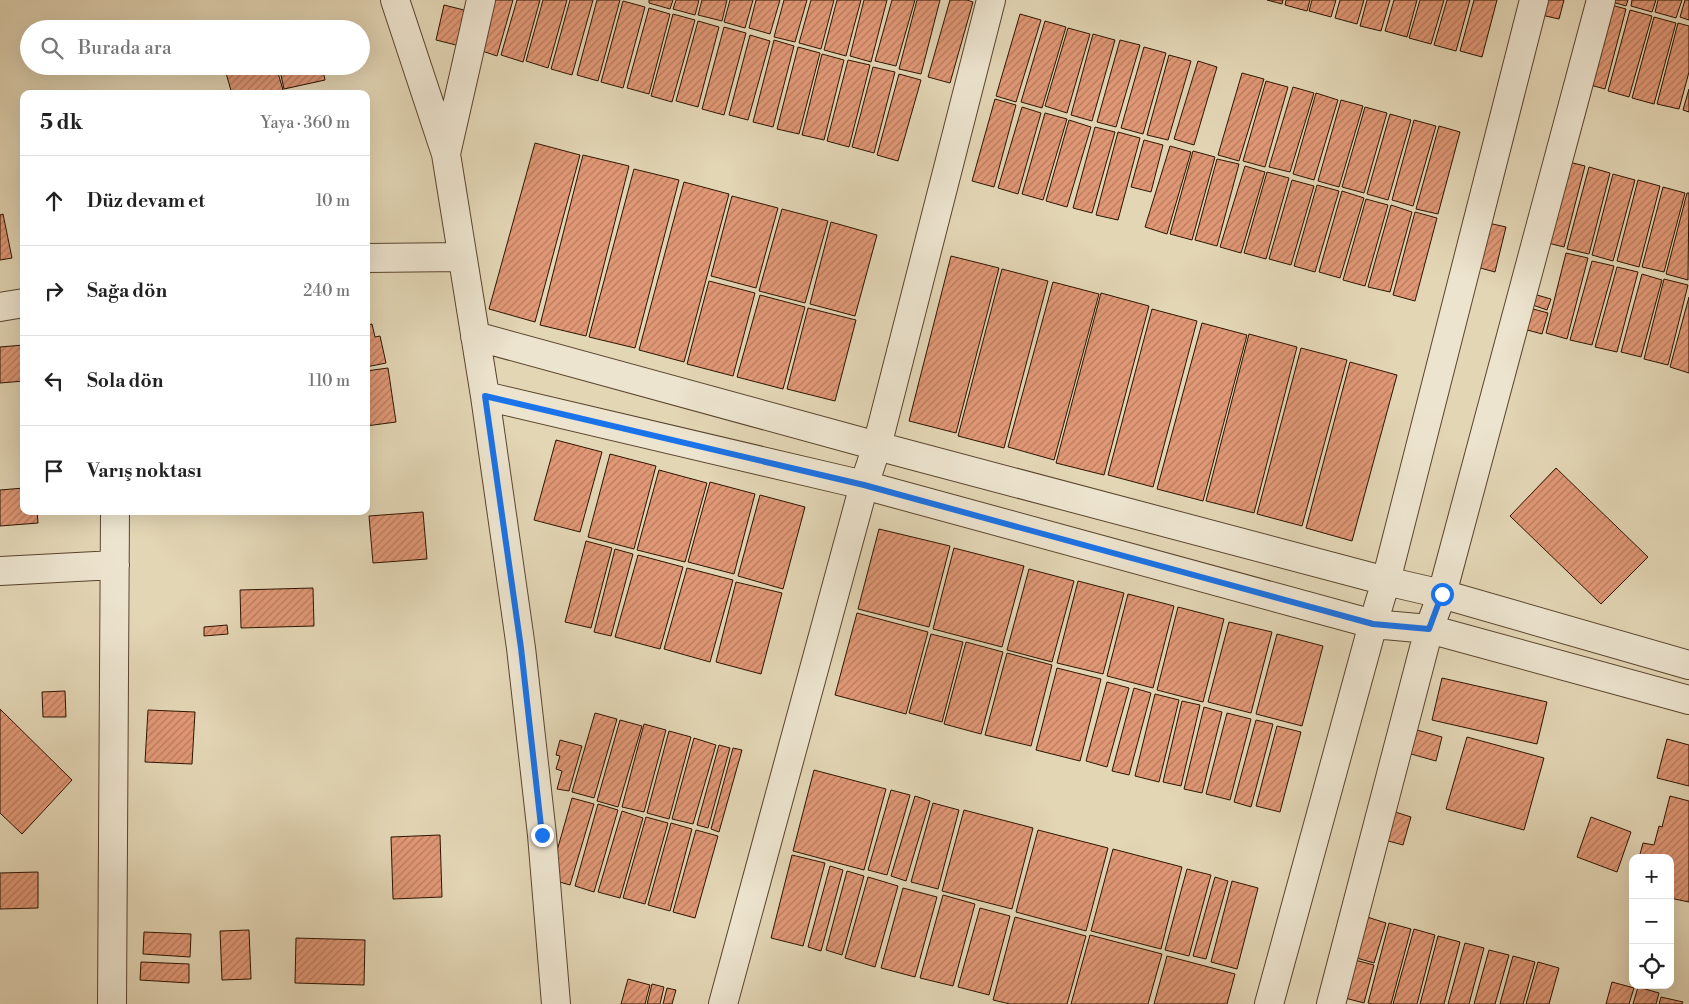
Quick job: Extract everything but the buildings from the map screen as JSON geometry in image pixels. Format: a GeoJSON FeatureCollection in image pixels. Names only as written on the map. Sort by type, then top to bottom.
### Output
{"type":"FeatureCollection","features":[{"type":"Feature","properties":{"kind":"street"},"geometry":{"type":"LineString","coordinates":[[395,0],[446,154],[485,396],[521,648],[542,835],[556,1004]]}},
{"type":"Feature","properties":{"kind":"street"},"geometry":{"type":"LineString","coordinates":[[446,154],[482,0]]}},
{"type":"Feature","properties":{"kind":"street"},"geometry":{"type":"LineString","coordinates":[[723,1004],[864,485],[877,446],[991,0]]}},
{"type":"Feature","properties":{"kind":"street"},"geometry":{"type":"LineString","coordinates":[[1269,1004],[1386,581],[1534,0]]}},
{"type":"Feature","properties":{"kind":"street"},"geometry":{"type":"LineString","coordinates":[[1331,1004],[1429,629],[1442,594],[1601,0]]}},
{"type":"Feature","properties":{"kind":"street"},"geometry":{"type":"LineString","coordinates":[[370,258],[462,256]]}},
{"type":"Feature","properties":{"kind":"street"},"geometry":{"type":"LineString","coordinates":[[0,307],[20,304]]}},
{"type":"Feature","properties":{"kind":"street"},"geometry":{"type":"LineString","coordinates":[[475,336],[877,446],[1386,581],[1442,594],[1689,665]]}},
{"type":"Feature","properties":{"kind":"street"},"geometry":{"type":"LineString","coordinates":[[485,396],[864,485],[1373,624],[1429,629],[1689,700]]}},
{"type":"Feature","properties":{"kind":"street"},"geometry":{"type":"LineString","coordinates":[[112,1004],[115,515]]}},
{"type":"Feature","properties":{"kind":"street"},"geometry":{"type":"LineString","coordinates":[[0,571],[115,565]]}},
{"type":"Feature","properties":{"kind":"route"},"geometry":{"type":"LineString","coordinates":[[542,835],[521,648],[485,396],[864,485],[1373,624],[1429,629],[1442,594]]}}]}
